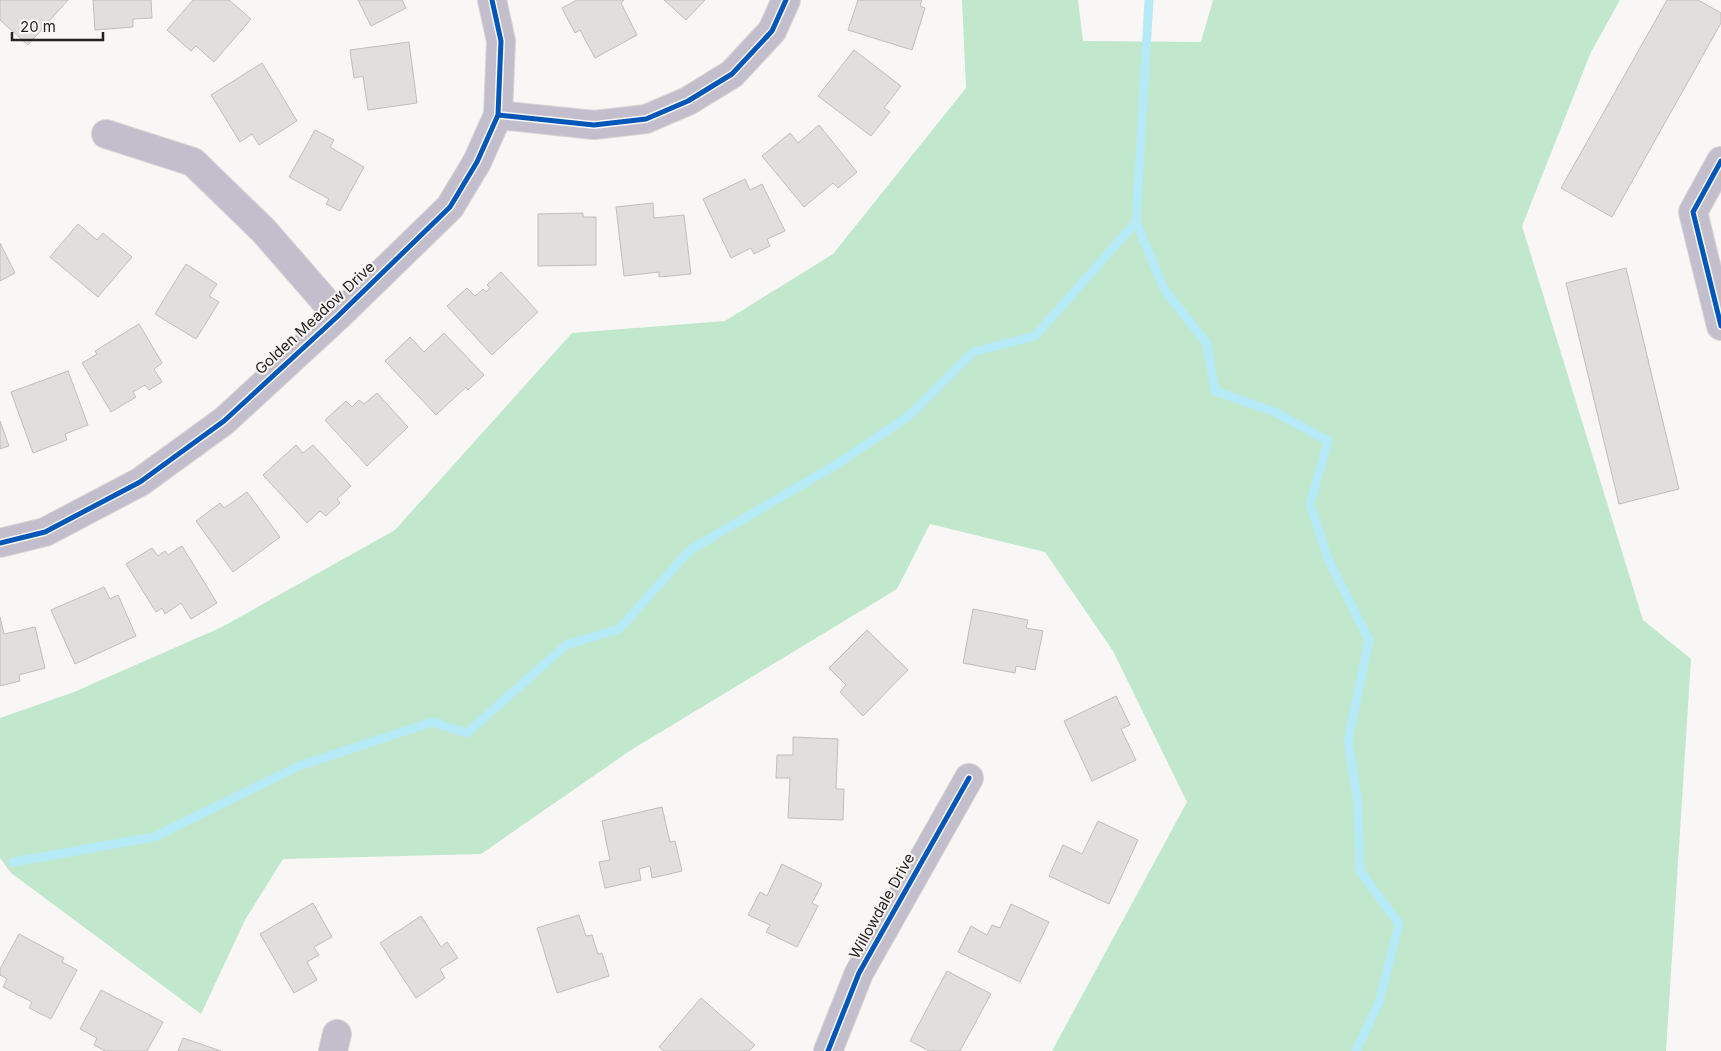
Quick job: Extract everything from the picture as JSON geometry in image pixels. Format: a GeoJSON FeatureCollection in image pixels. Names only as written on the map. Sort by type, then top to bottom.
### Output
{"type":"FeatureCollection","features":[{"type":"Feature","properties":{"kind":"street","name":"Golden Meadow Drive"},"geometry":{"type":"LineString","coordinates":[[0,543],[46,532],[140,482],[224,421],[338,316],[450,207],[478,162],[498,115],[501,41],[492,0]]}},
{"type":"Feature","properties":{"kind":"street"},"geometry":{"type":"LineString","coordinates":[[498,115],[594,125],[646,118],[688,101],[732,74],[772,31],[786,0]]}},
{"type":"Feature","properties":{"kind":"street"},"geometry":{"type":"LineString","coordinates":[[106,134],[193,162],[264,231],[338,316]]}},
{"type":"Feature","properties":{"kind":"street"},"geometry":{"type":"LineString","coordinates":[[1721,162],[1693,212],[1721,326]]}},
{"type":"Feature","properties":{"kind":"street","name":"Willowdale Drive"},"geometry":{"type":"LineString","coordinates":[[828,1051],[859,973],[969,778]]}},
{"type":"Feature","properties":{"kind":"green space"},"geometry":{"type":"Polygon","coordinates":[[[962,0],[1078,0],[1083,41],[1201,42],[1213,0],[1620,0],[1591,52],[1522,226],[1643,620],[1691,659],[1666,1051],[1052,1051],[1187,802],[1113,651],[1045,552],[930,524],[897,589],[631,750],[481,854],[283,859],[245,920],[201,1014],[11,873],[0,858],[0,718],[74,692],[222,627],[395,530],[572,333],[725,321],[833,254],[966,88],[962,0]]]}},
{"type":"Feature","properties":{"kind":"building"},"geometry":{"type":"Polygon","coordinates":[[[0,0],[68,0],[28,45],[0,20],[0,0]]]}},
{"type":"Feature","properties":{"kind":"building"},"geometry":{"type":"Polygon","coordinates":[[[93,0],[151,0],[152,18],[133,19],[133,27],[95,30],[93,0]]]}},
{"type":"Feature","properties":{"kind":"building"},"geometry":{"type":"Polygon","coordinates":[[[193,0],[229,0],[251,19],[214,62],[196,46],[191,51],[167,30],[193,0]]]}},
{"type":"Feature","properties":{"kind":"building"},"geometry":{"type":"Polygon","coordinates":[[[358,0],[402,0],[406,8],[371,26],[358,0]]]}},
{"type":"Feature","properties":{"kind":"building"},"geometry":{"type":"Polygon","coordinates":[[[577,0],[624,0],[621,3],[637,35],[595,58],[580,30],[575,33],[562,8],[577,0]]]}},
{"type":"Feature","properties":{"kind":"building"},"geometry":{"type":"Polygon","coordinates":[[[664,0],[705,0],[686,20],[664,0]]]}},
{"type":"Feature","properties":{"kind":"building"},"geometry":{"type":"Polygon","coordinates":[[[858,0],[922,0],[920,6],[925,8],[912,50],[848,30],[858,0]]]}},
{"type":"Feature","properties":{"kind":"building"},"geometry":{"type":"Polygon","coordinates":[[[1667,0],[1698,0],[1721,13],[1721,23],[1612,217],[1561,188],[1667,0]]]}},
{"type":"Feature","properties":{"kind":"building"},"geometry":{"type":"Polygon","coordinates":[[[409,42],[417,103],[368,110],[363,76],[354,78],[350,50],[409,42]]]}},
{"type":"Feature","properties":{"kind":"building"},"geometry":{"type":"Polygon","coordinates":[[[854,50],[901,86],[884,108],[890,112],[871,136],[818,96],[854,50]]]}},
{"type":"Feature","properties":{"kind":"building"},"geometry":{"type":"Polygon","coordinates":[[[262,63],[297,121],[259,145],[252,134],[240,142],[211,95],[262,63]]]}},
{"type":"Feature","properties":{"kind":"building"},"geometry":{"type":"Polygon","coordinates":[[[819,125],[857,172],[838,188],[833,183],[804,207],[762,156],[790,133],[798,143],[819,125]]]}},
{"type":"Feature","properties":{"kind":"building"},"geometry":{"type":"Polygon","coordinates":[[[315,130],[334,140],[330,147],[364,167],[340,211],[326,204],[329,199],[289,177],[315,130]]]}},
{"type":"Feature","properties":{"kind":"building"},"geometry":{"type":"Polygon","coordinates":[[[745,179],[750,190],[762,184],[785,231],[767,239],[770,246],[754,254],[751,248],[731,258],[703,199],[745,179]]]}},
{"type":"Feature","properties":{"kind":"building"},"geometry":{"type":"Polygon","coordinates":[[[653,203],[654,218],[684,215],[691,274],[659,277],[659,272],[624,276],[616,207],[653,203]]]}},
{"type":"Feature","properties":{"kind":"building"},"geometry":{"type":"Polygon","coordinates":[[[583,213],[583,217],[596,217],[596,265],[538,266],[538,214],[583,213]]]}},
{"type":"Feature","properties":{"kind":"building"},"geometry":{"type":"Polygon","coordinates":[[[78,224],[97,240],[103,233],[132,257],[98,297],[50,257],[78,224]]]}},
{"type":"Feature","properties":{"kind":"building"},"geometry":{"type":"Polygon","coordinates":[[[0,243],[15,273],[0,281],[0,243]]]}},
{"type":"Feature","properties":{"kind":"building"},"geometry":{"type":"Polygon","coordinates":[[[186,264],[217,284],[209,296],[219,302],[196,339],[155,314],[186,264]]]}},
{"type":"Feature","properties":{"kind":"building"},"geometry":{"type":"Polygon","coordinates":[[[1626,268],[1679,489],[1619,504],[1566,283],[1626,268]]]}},
{"type":"Feature","properties":{"kind":"building"},"geometry":{"type":"Polygon","coordinates":[[[501,272],[538,312],[492,355],[447,306],[467,288],[475,296],[483,289],[486,292],[490,288],[487,285],[501,272]]]}},
{"type":"Feature","properties":{"kind":"building"},"geometry":{"type":"Polygon","coordinates":[[[139,324],[162,363],[154,369],[162,382],[149,390],[145,385],[133,392],[136,397],[111,412],[82,363],[97,354],[95,351],[139,324]]]}},
{"type":"Feature","properties":{"kind":"building"},"geometry":{"type":"Polygon","coordinates":[[[444,333],[484,375],[468,390],[466,387],[436,415],[385,361],[410,337],[424,352],[444,333]]]}},
{"type":"Feature","properties":{"kind":"building"},"geometry":{"type":"Polygon","coordinates":[[[68,371],[88,425],[65,434],[67,440],[33,453],[11,392],[68,371]]]}},
{"type":"Feature","properties":{"kind":"building"},"geometry":{"type":"Polygon","coordinates":[[[377,393],[408,427],[367,466],[325,420],[346,401],[352,407],[359,400],[364,404],[377,393]]]}},
{"type":"Feature","properties":{"kind":"building"},"geometry":{"type":"Polygon","coordinates":[[[0,421],[9,446],[0,449],[0,421]]]}},
{"type":"Feature","properties":{"kind":"building"},"geometry":{"type":"Polygon","coordinates":[[[296,445],[303,453],[313,445],[351,486],[337,499],[340,503],[326,516],[320,511],[307,523],[263,475],[296,445]]]}},
{"type":"Feature","properties":{"kind":"building"},"geometry":{"type":"Polygon","coordinates":[[[247,492],[280,537],[233,572],[196,521],[220,503],[224,508],[247,492]]]}},
{"type":"Feature","properties":{"kind":"building"},"geometry":{"type":"Polygon","coordinates":[[[182,546],[217,603],[191,619],[181,603],[165,614],[162,608],[156,612],[126,564],[152,548],[158,556],[165,551],[168,555],[182,546]]]}},
{"type":"Feature","properties":{"kind":"building"},"geometry":{"type":"Polygon","coordinates":[[[104,587],[110,599],[118,595],[136,636],[75,664],[51,610],[104,587]]]}},
{"type":"Feature","properties":{"kind":"building"},"geometry":{"type":"Polygon","coordinates":[[[973,609],[1028,620],[1026,628],[1043,631],[1035,670],[1016,666],[1015,673],[963,663],[973,609]]]}},
{"type":"Feature","properties":{"kind":"building"},"geometry":{"type":"Polygon","coordinates":[[[0,617],[4,634],[35,627],[45,668],[19,675],[20,681],[0,686],[0,617]]]}},
{"type":"Feature","properties":{"kind":"building"},"geometry":{"type":"Polygon","coordinates":[[[867,630],[908,670],[863,716],[840,692],[846,685],[829,668],[867,630]]]}},
{"type":"Feature","properties":{"kind":"building"},"geometry":{"type":"Polygon","coordinates":[[[1116,696],[1130,725],[1121,729],[1136,760],[1092,781],[1064,721],[1116,696]]]}},
{"type":"Feature","properties":{"kind":"building"},"geometry":{"type":"Polygon","coordinates":[[[793,737],[838,739],[836,789],[844,789],[843,820],[788,818],[790,778],[776,778],[777,755],[793,755],[793,737]]]}},
{"type":"Feature","properties":{"kind":"building"},"geometry":{"type":"Polygon","coordinates":[[[662,807],[670,842],[675,841],[682,871],[652,878],[650,866],[639,869],[641,880],[605,888],[599,862],[610,860],[602,821],[662,807]]]}},
{"type":"Feature","properties":{"kind":"building"},"geometry":{"type":"Polygon","coordinates":[[[1098,821],[1138,840],[1109,904],[1049,876],[1063,845],[1082,854],[1098,821]]]}},
{"type":"Feature","properties":{"kind":"building"},"geometry":{"type":"Polygon","coordinates":[[[782,864],[822,884],[812,903],[818,906],[797,947],[766,932],[770,925],[748,915],[760,892],[767,896],[782,864]]]}},
{"type":"Feature","properties":{"kind":"building"},"geometry":{"type":"Polygon","coordinates":[[[313,903],[332,937],[314,947],[319,955],[307,962],[317,980],[294,993],[260,934],[313,903]]]}},
{"type":"Feature","properties":{"kind":"building"},"geometry":{"type":"Polygon","coordinates":[[[1011,904],[1049,922],[1020,982],[958,952],[971,926],[987,935],[992,925],[1000,928],[1011,904]]]}},
{"type":"Feature","properties":{"kind":"building"},"geometry":{"type":"Polygon","coordinates":[[[579,915],[586,936],[592,935],[598,954],[602,953],[609,976],[557,993],[537,928],[579,915]]]}},
{"type":"Feature","properties":{"kind":"building"},"geometry":{"type":"Polygon","coordinates":[[[421,916],[441,947],[447,942],[458,958],[440,969],[445,978],[416,998],[380,943],[421,916]]]}},
{"type":"Feature","properties":{"kind":"building"},"geometry":{"type":"Polygon","coordinates":[[[19,934],[64,958],[62,962],[77,970],[51,1019],[29,1008],[32,1002],[3,987],[7,979],[0,975],[0,969],[19,934]]]}},
{"type":"Feature","properties":{"kind":"building"},"geometry":{"type":"Polygon","coordinates":[[[947,971],[991,994],[960,1051],[929,1051],[910,1041],[947,971]]]}},
{"type":"Feature","properties":{"kind":"building"},"geometry":{"type":"Polygon","coordinates":[[[101,990],[163,1022],[147,1051],[105,1051],[94,1045],[97,1038],[80,1029],[101,990]]]}},
{"type":"Feature","properties":{"kind":"building"},"geometry":{"type":"Polygon","coordinates":[[[701,998],[755,1045],[749,1051],[664,1051],[659,1047],[701,998]]]}},
{"type":"Feature","properties":{"kind":"building"},"geometry":{"type":"Polygon","coordinates":[[[183,1038],[221,1051],[178,1051],[183,1038]]]}},
{"type":"Feature","properties":{"kind":"waterway"},"geometry":{"type":"LineString","coordinates":[[13,862],[154,837],[299,766],[432,722],[467,733],[566,645],[619,629],[690,550],[834,466],[910,415],[973,352],[1035,336],[1136,222],[1149,0]]}},
{"type":"Feature","properties":{"kind":"waterway"},"geometry":{"type":"LineString","coordinates":[[1136,222],[1164,289],[1207,344],[1215,391],[1275,412],[1328,441],[1310,504],[1328,559],[1369,640],[1348,741],[1358,804],[1360,871],[1399,924],[1379,1002],[1356,1051]]}},
{"type":"Feature","properties":{"kind":"cycle path"},"geometry":{"type":"LineString","coordinates":[[0,543],[45,532],[140,482],[224,421],[338,316],[450,207],[477,162],[498,115],[501,41],[492,0]]}},
{"type":"Feature","properties":{"kind":"cycle path"},"geometry":{"type":"LineString","coordinates":[[498,115],[594,125],[646,119],[688,101],[732,74],[772,31],[786,0]]}},
{"type":"Feature","properties":{"kind":"cycle path"},"geometry":{"type":"LineString","coordinates":[[1721,161],[1693,212],[1721,326]]}},
{"type":"Feature","properties":{"kind":"cycle path"},"geometry":{"type":"LineString","coordinates":[[828,1051],[859,973],[969,778]]}}]}
